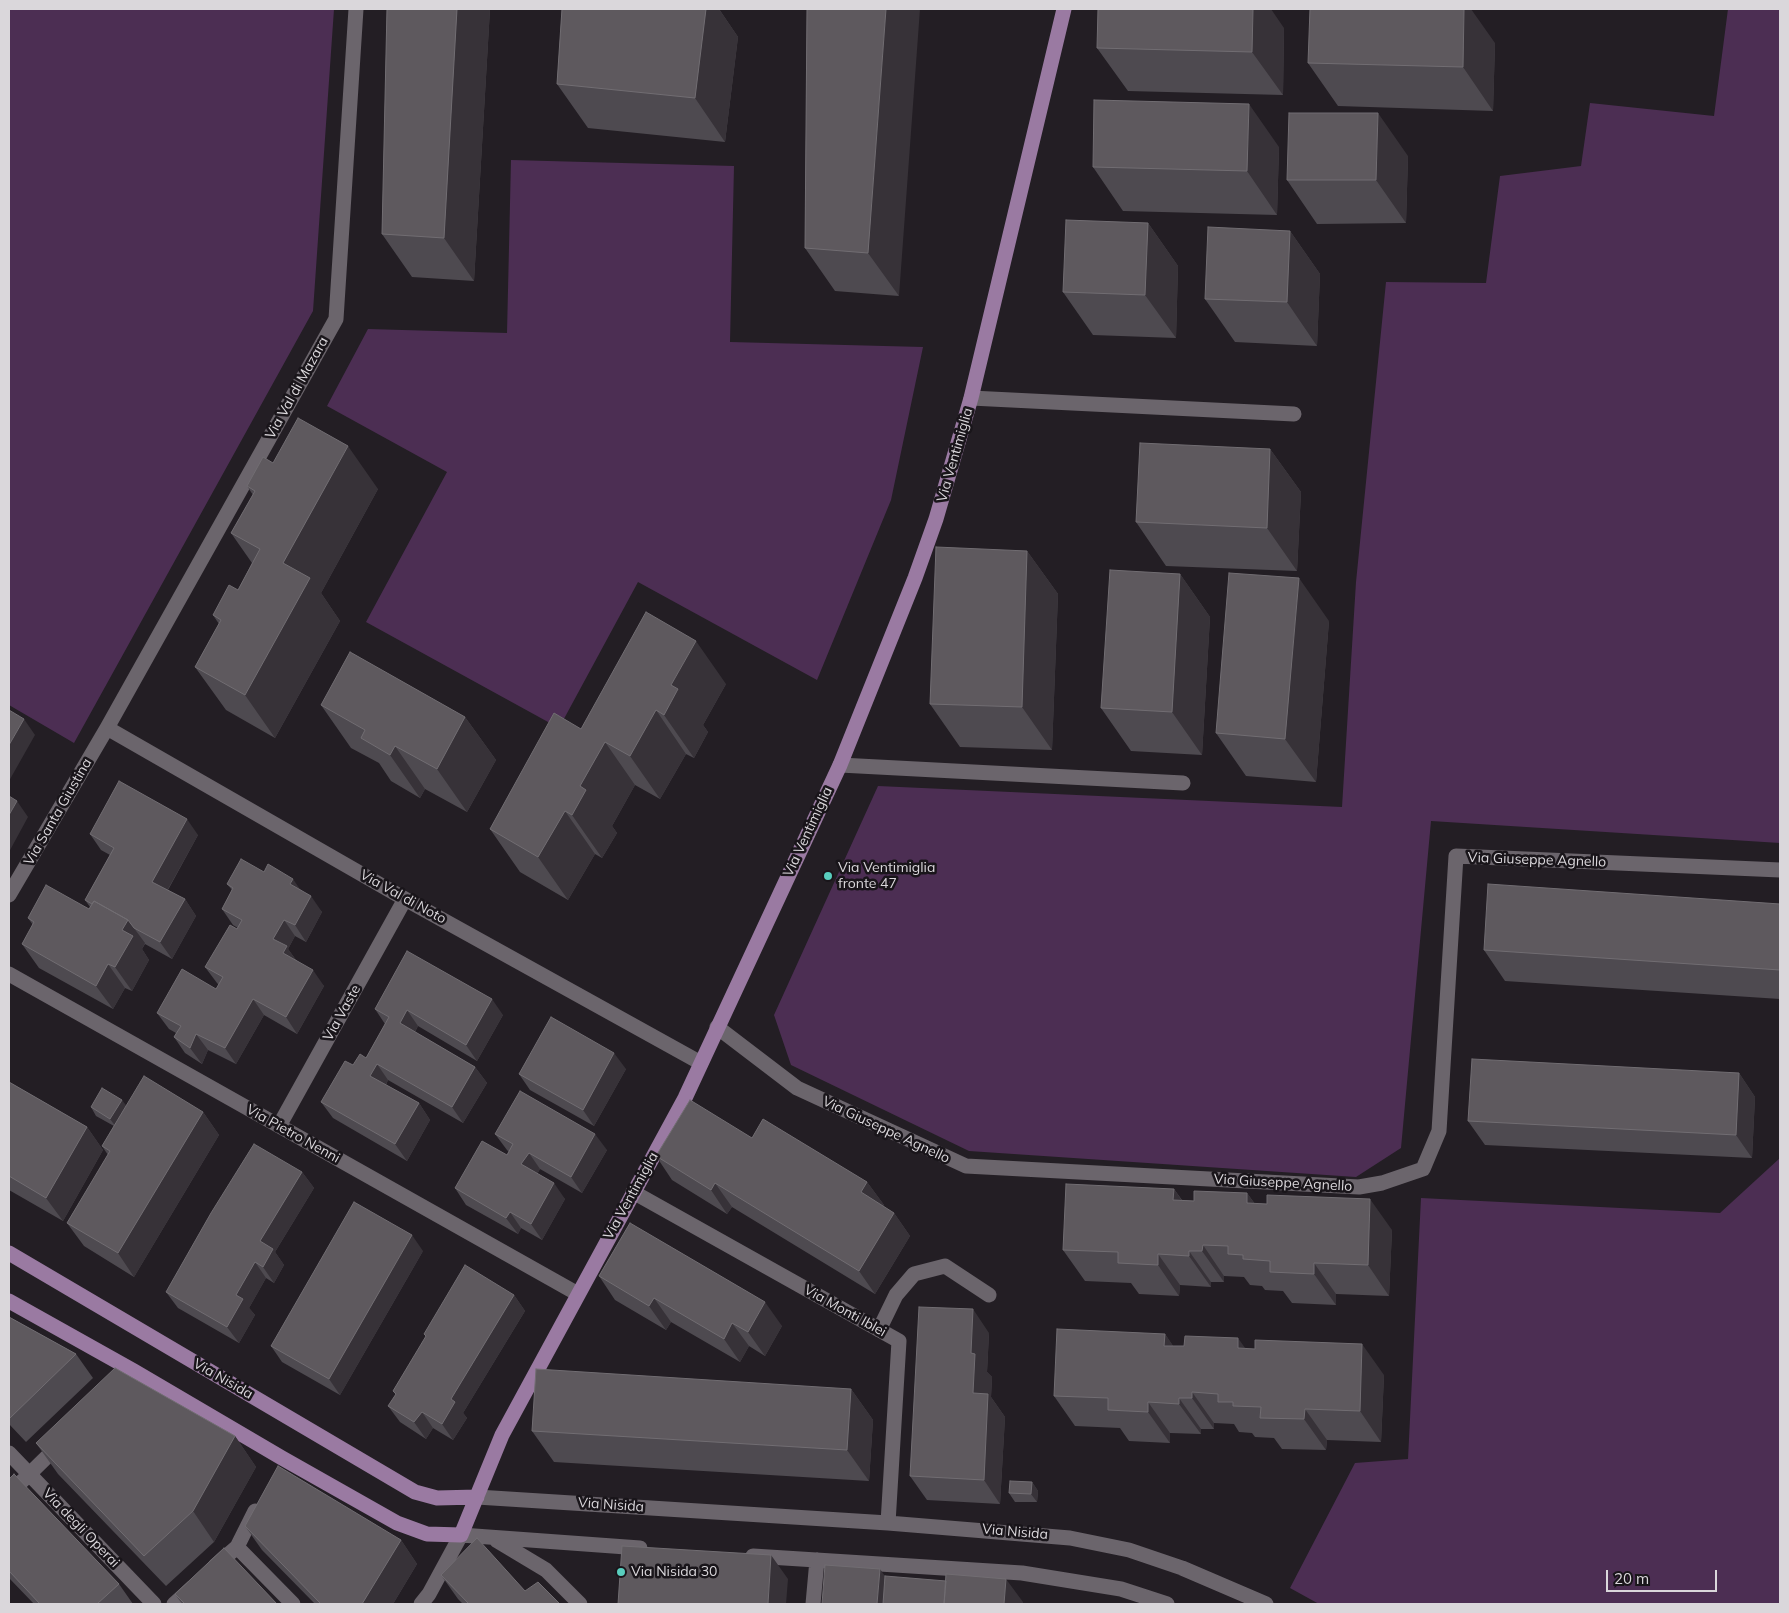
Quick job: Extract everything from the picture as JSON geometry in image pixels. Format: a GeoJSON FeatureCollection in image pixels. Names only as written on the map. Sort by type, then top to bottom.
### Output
{"type":"FeatureCollection","features":[{"type":"Feature","properties":{"kind":"main road","name":"Via Ventimiglia"},"geometry":{"type":"LineString","coordinates":[[461,1535],[502,1435],[685,1098],[840,765],[915,578],[930,536],[971,398],[1064,9]]}},
{"type":"Feature","properties":{"kind":"main road","name":"Via Nisida"},"geometry":{"type":"LineString","coordinates":[[9,1254],[415,1492],[437,1498],[477,1497]]}},
{"type":"Feature","properties":{"kind":"main road"},"geometry":{"type":"LineString","coordinates":[[9,1300],[134,1371],[280,1463],[397,1523],[427,1534],[461,1535]]}},
{"type":"Feature","properties":{"kind":"street","name":"Via Val di Mazara"},"geometry":{"type":"LineString","coordinates":[[107,728],[336,319],[356,9]]}},
{"type":"Feature","properties":{"kind":"street"},"geometry":{"type":"LineString","coordinates":[[971,398],[1294,414]]}},
{"type":"Feature","properties":{"kind":"street","name":"Via Santa Giustina"},"geometry":{"type":"LineString","coordinates":[[9,895],[107,728]]}},
{"type":"Feature","properties":{"kind":"street","name":"Via Val di Noto"},"geometry":{"type":"LineString","coordinates":[[107,728],[405,899],[701,1063]]}},
{"type":"Feature","properties":{"kind":"street"},"geometry":{"type":"LineString","coordinates":[[840,765],[1183,783]]}},
{"type":"Feature","properties":{"kind":"street","name":"Via Giuseppe Agnello"},"geometry":{"type":"LineString","coordinates":[[718,1027],[797,1088],[966,1166],[1359,1187],[1423,1169],[1439,1132],[1456,856],[1780,870]]}},
{"type":"Feature","properties":{"kind":"street","name":"Via Vaste"},"geometry":{"type":"LineString","coordinates":[[279,1126],[405,899]]}},
{"type":"Feature","properties":{"kind":"street","name":"Via Pietro Nenni"},"geometry":{"type":"LineString","coordinates":[[9,974],[578,1294]]}},
{"type":"Feature","properties":{"kind":"street","name":"Via Monti Iblei"},"geometry":{"type":"LineString","coordinates":[[633,1192],[898,1341],[888,1523]]}},
{"type":"Feature","properties":{"kind":"street"},"geometry":{"type":"LineString","coordinates":[[879,1330],[896,1295],[914,1274],[945,1266],[990,1295]]}},
{"type":"Feature","properties":{"kind":"street"},"geometry":{"type":"LineString","coordinates":[[120,1385],[134,1371]]}},
{"type":"Feature","properties":{"kind":"street"},"geometry":{"type":"LineString","coordinates":[[9,1494],[72,1433]]}},
{"type":"Feature","properties":{"kind":"street","name":"Via degli Operai"},"geometry":{"type":"LineString","coordinates":[[9,1453],[154,1604]]}},
{"type":"Feature","properties":{"kind":"street","name":"Via Nisida"},"geometry":{"type":"LineString","coordinates":[[477,1497],[888,1523],[1016,1532],[1070,1538],[1129,1550],[1182,1568],[1266,1604]]}},
{"type":"Feature","properties":{"kind":"street"},"geometry":{"type":"LineString","coordinates":[[174,1604],[237,1546],[260,1502]]}},
{"type":"Feature","properties":{"kind":"street"},"geometry":{"type":"LineString","coordinates":[[461,1535],[651,1549]]}},
{"type":"Feature","properties":{"kind":"street","name":"Via Ventimiglia"},"geometry":{"type":"LineString","coordinates":[[430,1601],[461,1535]]}},
{"type":"Feature","properties":{"kind":"street"},"geometry":{"type":"LineString","coordinates":[[493,1538],[546,1570],[580,1604]]}},
{"type":"Feature","properties":{"kind":"street"},"geometry":{"type":"LineString","coordinates":[[237,1546],[293,1604]]}},
{"type":"Feature","properties":{"kind":"street"},"geometry":{"type":"LineString","coordinates":[[738,1555],[1022,1573],[1121,1589],[1168,1604]]}},
{"type":"Feature","properties":{"kind":"street"},"geometry":{"type":"LineString","coordinates":[[813,1604],[817,1560]]}},
{"type":"Feature","properties":{"kind":"shaded area"},"geometry":{"type":"Polygon","coordinates":[[[9,9],[334,9],[313,311],[74,743],[9,705],[9,9]]]}},
{"type":"Feature","properties":{"kind":"shaded area"},"geometry":{"type":"Polygon","coordinates":[[[1728,9],[1780,9],[1780,843],[1431,821],[1401,1148],[1356,1177],[969,1151],[791,1065],[774,1015],[878,786],[1342,807],[1356,582],[1386,282],[1486,283],[1500,176],[1581,166],[1590,103],[1714,116],[1728,9]]]}},
{"type":"Feature","properties":{"kind":"shaded area"},"geometry":{"type":"Polygon","coordinates":[[[511,160],[734,166],[730,342],[923,347],[891,500],[817,680],[638,582],[559,728],[366,622],[447,472],[327,406],[368,329],[507,333],[511,160]]]}},
{"type":"Feature","properties":{"kind":"shaded area"},"geometry":{"type":"Polygon","coordinates":[[[1780,1158],[1780,1604],[1319,1604],[1290,1588],[1355,1463],[1408,1459],[1421,1198],[1720,1213],[1780,1158]]]}},
{"type":"Feature","properties":{"kind":"building"},"geometry":{"type":"Polygon","coordinates":[[[387,9],[457,9],[444,238],[382,234],[387,9]]]}},
{"type":"Feature","properties":{"kind":"building"},"geometry":{"type":"Polygon","coordinates":[[[562,9],[706,9],[695,98],[557,84],[562,9]]]}},
{"type":"Feature","properties":{"kind":"building"},"geometry":{"type":"Polygon","coordinates":[[[807,9],[886,9],[868,253],[805,248],[807,9]]]}},
{"type":"Feature","properties":{"kind":"building"},"geometry":{"type":"Polygon","coordinates":[[[1098,9],[1253,9],[1252,52],[1097,48],[1098,9]]]}},
{"type":"Feature","properties":{"kind":"building"},"geometry":{"type":"Polygon","coordinates":[[[1310,9],[1464,9],[1463,67],[1308,63],[1310,9]]]}},
{"type":"Feature","properties":{"kind":"building"},"geometry":{"type":"Polygon","coordinates":[[[1094,100],[1249,104],[1247,171],[1093,167],[1094,100]]]}},
{"type":"Feature","properties":{"kind":"building"},"geometry":{"type":"Polygon","coordinates":[[[1289,113],[1378,113],[1376,180],[1287,180],[1289,113]]]}},
{"type":"Feature","properties":{"kind":"building"},"geometry":{"type":"Polygon","coordinates":[[[1066,220],[1148,223],[1145,295],[1063,292],[1066,220]]]}},
{"type":"Feature","properties":{"kind":"building"},"geometry":{"type":"Polygon","coordinates":[[[1208,227],[1290,231],[1287,302],[1205,299],[1208,227]]]}},
{"type":"Feature","properties":{"kind":"building"},"geometry":{"type":"Polygon","coordinates":[[[298,418],[348,446],[283,563],[310,578],[245,695],[195,667],[221,620],[213,615],[229,585],[238,590],[260,549],[231,533],[255,491],[247,486],[263,457],[273,463],[298,418]]]}},
{"type":"Feature","properties":{"kind":"building"},"geometry":{"type":"Polygon","coordinates":[[[1140,443],[1270,449],[1267,528],[1136,522],[1140,443]]]}},
{"type":"Feature","properties":{"kind":"building"},"geometry":{"type":"Polygon","coordinates":[[[936,547],[1027,551],[1022,707],[930,704],[936,547]]]}},
{"type":"Feature","properties":{"kind":"building"},"geometry":{"type":"Polygon","coordinates":[[[1110,570],[1180,574],[1172,712],[1101,708],[1110,570]]]}},
{"type":"Feature","properties":{"kind":"building"},"geometry":{"type":"Polygon","coordinates":[[[1229,573],[1299,578],[1285,739],[1216,733],[1229,573]]]}},
{"type":"Feature","properties":{"kind":"building"},"geometry":{"type":"Polygon","coordinates":[[[646,612],[696,641],[671,685],[678,689],[664,715],[656,710],[630,756],[605,742],[580,786],[586,790],[572,815],[565,811],[538,857],[490,829],[554,713],[581,729],[646,612]]]}},
{"type":"Feature","properties":{"kind":"building"},"geometry":{"type":"Polygon","coordinates":[[[350,652],[465,717],[437,769],[395,746],[390,755],[361,738],[365,730],[321,705],[350,652]]]}},
{"type":"Feature","properties":{"kind":"building"},"geometry":{"type":"Polygon","coordinates":[[[9,710],[24,719],[9,745],[9,710]]]}},
{"type":"Feature","properties":{"kind":"building"},"geometry":{"type":"Polygon","coordinates":[[[119,781],[187,819],[152,882],[185,899],[160,942],[134,928],[128,920],[94,901],[92,904],[85,900],[114,848],[90,834],[119,781]]]}},
{"type":"Feature","properties":{"kind":"building"},"geometry":{"type":"Polygon","coordinates":[[[9,796],[17,801],[9,815],[9,796]]]}},
{"type":"Feature","properties":{"kind":"building"},"geometry":{"type":"Polygon","coordinates":[[[241,859],[264,872],[268,864],[293,879],[290,884],[311,896],[295,925],[284,920],[273,939],[287,946],[283,953],[313,970],[286,1017],[253,999],[225,1048],[196,1034],[190,1048],[174,1037],[181,1026],[157,1013],[182,969],[216,989],[223,977],[205,967],[230,925],[237,929],[242,920],[222,909],[233,888],[227,884],[241,859]]]}},
{"type":"Feature","properties":{"kind":"building"},"geometry":{"type":"Polygon","coordinates":[[[1488,884],[1780,904],[1780,970],[1484,950],[1488,884]]]}},
{"type":"Feature","properties":{"kind":"building"},"geometry":{"type":"Polygon","coordinates":[[[46,885],[89,909],[94,901],[128,920],[122,930],[133,936],[115,967],[108,964],[96,986],[22,944],[34,922],[28,918],[46,885]]]}},
{"type":"Feature","properties":{"kind":"building"},"geometry":{"type":"Polygon","coordinates":[[[407,951],[492,999],[466,1045],[407,1010],[400,1023],[475,1067],[452,1107],[377,1064],[370,1076],[419,1103],[395,1144],[321,1102],[345,1061],[353,1065],[360,1054],[366,1058],[389,1017],[375,1009],[407,951]]]}},
{"type":"Feature","properties":{"kind":"building"},"geometry":{"type":"Polygon","coordinates":[[[551,1017],[614,1053],[583,1110],[519,1074],[551,1017]]]}},
{"type":"Feature","properties":{"kind":"building"},"geometry":{"type":"Polygon","coordinates":[[[1472,1059],[1739,1073],[1736,1135],[1468,1121],[1472,1059]]]}},
{"type":"Feature","properties":{"kind":"building"},"geometry":{"type":"Polygon","coordinates":[[[144,1076],[203,1112],[118,1253],[67,1223],[110,1151],[102,1146],[144,1076]]]}},
{"type":"Feature","properties":{"kind":"building"},"geometry":{"type":"Polygon","coordinates":[[[9,1082],[87,1127],[46,1198],[9,1176],[9,1082]]]}},
{"type":"Feature","properties":{"kind":"building"},"geometry":{"type":"Polygon","coordinates":[[[102,1088],[122,1100],[110,1119],[91,1107],[102,1088]]]}},
{"type":"Feature","properties":{"kind":"building"},"geometry":{"type":"Polygon","coordinates":[[[520,1091],[595,1134],[571,1177],[529,1153],[521,1164],[554,1183],[531,1224],[510,1212],[506,1218],[455,1188],[482,1141],[507,1155],[513,1144],[495,1134],[520,1091]]]}},
{"type":"Feature","properties":{"kind":"building"},"geometry":{"type":"Polygon","coordinates":[[[690,1100],[752,1138],[763,1119],[867,1182],[861,1192],[894,1213],[859,1271],[715,1183],[711,1190],[656,1156],[690,1100]]]}},
{"type":"Feature","properties":{"kind":"building"},"geometry":{"type":"Polygon","coordinates":[[[254,1144],[302,1172],[260,1241],[273,1249],[263,1267],[255,1262],[236,1295],[243,1299],[227,1327],[166,1292],[211,1213],[254,1144]]]}},
{"type":"Feature","properties":{"kind":"building"},"geometry":{"type":"Polygon","coordinates":[[[1066,1184],[1174,1189],[1173,1200],[1194,1201],[1194,1191],[1247,1193],[1247,1203],[1267,1204],[1267,1195],[1370,1199],[1368,1265],[1314,1263],[1314,1274],[1270,1272],[1270,1261],[1243,1259],[1243,1255],[1228,1254],[1228,1246],[1203,1245],[1202,1251],[1189,1251],[1189,1256],[1158,1254],[1158,1265],[1118,1263],[1118,1252],[1063,1250],[1066,1184]]]}},
{"type":"Feature","properties":{"kind":"building"},"geometry":{"type":"Polygon","coordinates":[[[354,1202],[412,1235],[329,1379],[271,1346],[354,1202]]]}},
{"type":"Feature","properties":{"kind":"building"},"geometry":{"type":"Polygon","coordinates":[[[630,1223],[765,1302],[748,1332],[732,1323],[724,1339],[654,1298],[649,1306],[599,1276],[630,1223]]]}},
{"type":"Feature","properties":{"kind":"building"},"geometry":{"type":"Polygon","coordinates":[[[465,1265],[514,1295],[451,1399],[455,1402],[442,1424],[422,1412],[414,1422],[388,1406],[396,1394],[393,1391],[426,1336],[424,1334],[465,1265]]]}},
{"type":"Feature","properties":{"kind":"building"},"geometry":{"type":"Polygon","coordinates":[[[919,1307],[973,1309],[971,1353],[975,1354],[973,1393],[988,1394],[984,1480],[910,1476],[919,1307]]]}},
{"type":"Feature","properties":{"kind":"building"},"geometry":{"type":"Polygon","coordinates":[[[9,1317],[76,1354],[10,1418],[9,1417],[9,1317]]]}},
{"type":"Feature","properties":{"kind":"building"},"geometry":{"type":"Polygon","coordinates":[[[1057,1329],[1165,1334],[1164,1346],[1184,1346],[1185,1336],[1238,1338],[1238,1348],[1255,1349],[1255,1340],[1362,1344],[1360,1411],[1305,1409],[1304,1419],[1260,1418],[1261,1407],[1233,1406],[1233,1402],[1218,1402],[1218,1394],[1192,1392],[1192,1398],[1179,1398],[1179,1404],[1148,1402],[1148,1412],[1108,1410],[1108,1398],[1054,1396],[1057,1329]]]}},
{"type":"Feature","properties":{"kind":"building"},"geometry":{"type":"Polygon","coordinates":[[[115,1368],[235,1436],[193,1511],[144,1556],[36,1443],[115,1368]]]}},
{"type":"Feature","properties":{"kind":"building"},"geometry":{"type":"Polygon","coordinates":[[[536,1369],[851,1389],[847,1450],[532,1431],[536,1369]]]}},
{"type":"Feature","properties":{"kind":"building"},"geometry":{"type":"Polygon","coordinates":[[[278,1466],[401,1540],[362,1604],[321,1604],[245,1526],[278,1466]]]}},
{"type":"Feature","properties":{"kind":"building"},"geometry":{"type":"Polygon","coordinates":[[[14,1474],[119,1584],[97,1604],[40,1604],[9,1571],[9,1479],[14,1474]]]}},
{"type":"Feature","properties":{"kind":"building"},"geometry":{"type":"Polygon","coordinates":[[[1010,1481],[1032,1482],[1031,1494],[1009,1493],[1010,1481]]]}},
{"type":"Feature","properties":{"kind":"building"},"geometry":{"type":"Polygon","coordinates":[[[477,1538],[525,1591],[538,1582],[560,1604],[469,1604],[441,1575],[477,1538]]]}},
{"type":"Feature","properties":{"kind":"building"},"geometry":{"type":"Polygon","coordinates":[[[622,1546],[771,1555],[768,1604],[618,1604],[622,1546]]]}},
{"type":"Feature","properties":{"kind":"building"},"geometry":{"type":"Polygon","coordinates":[[[224,1548],[277,1604],[185,1604],[175,1594],[224,1548]]]}},
{"type":"Feature","properties":{"kind":"building"},"geometry":{"type":"Polygon","coordinates":[[[825,1565],[880,1569],[877,1604],[822,1604],[825,1565]]]}},
{"type":"Feature","properties":{"kind":"building"},"geometry":{"type":"Polygon","coordinates":[[[946,1574],[1006,1579],[1004,1604],[944,1604],[946,1574]]]}},
{"type":"Feature","properties":{"kind":"building"},"geometry":{"type":"Polygon","coordinates":[[[885,1576],[946,1581],[944,1604],[883,1604],[885,1576]]]}},
{"type":"Feature","properties":{"kind":"place","name":"Via Ventimiglia fronte 47"},"geometry":{"type":"Point","coordinates":[828,876]}},
{"type":"Feature","properties":{"kind":"place","name":"Via Nisida 30"},"geometry":{"type":"Point","coordinates":[621,1572]}}]}
